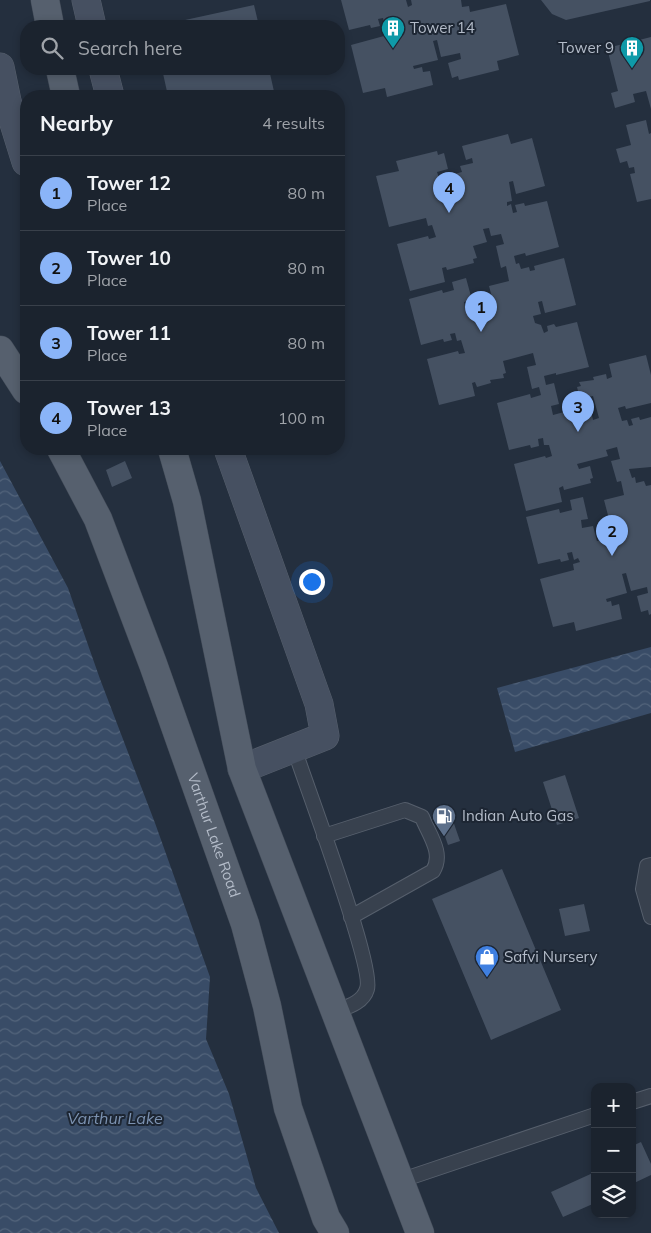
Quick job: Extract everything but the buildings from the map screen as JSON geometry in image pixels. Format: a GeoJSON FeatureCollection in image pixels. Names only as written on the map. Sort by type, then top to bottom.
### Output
{"type":"FeatureCollection","features":[{"type":"Feature","properties":{"kind":"main road"},"geometry":{"type":"LineString","coordinates":[[44,0],[49,20]]}},
{"type":"Feature","properties":{"kind":"main road"},"geometry":{"type":"LineString","coordinates":[[61,75],[65,90]]}},
{"type":"Feature","properties":{"kind":"main road"},"geometry":{"type":"LineString","coordinates":[[0,350],[20,381]]}},
{"type":"Feature","properties":{"kind":"main road","name":"Varthur Lake Road"},"geometry":{"type":"LineString","coordinates":[[64,455],[98,519],[153,664],[241,915],[267,1006],[288,1108],[326,1218],[335,1233]]}},
{"type":"Feature","properties":{"kind":"main road"},"geometry":{"type":"LineString","coordinates":[[174,455],[187,501],[242,769],[420,1233]]}},
{"type":"Feature","properties":{"kind":"street"},"geometry":{"type":"LineString","coordinates":[[86,0],[91,20]]}},
{"type":"Feature","properties":{"kind":"street"},"geometry":{"type":"LineString","coordinates":[[0,67],[7,102],[20,143]]}},
{"type":"Feature","properties":{"kind":"street"},"geometry":{"type":"LineString","coordinates":[[105,75],[108,90]]}},
{"type":"Feature","properties":{"kind":"street"},"geometry":{"type":"LineString","coordinates":[[230,455],[319,704],[325,736],[242,769]]}},
{"type":"Feature","properties":{"kind":"lane"},"geometry":{"type":"LineString","coordinates":[[294,748],[352,917],[367,970],[368,988],[360,1001],[334,1012]]}},
{"type":"Feature","properties":{"kind":"lane"},"geometry":{"type":"LineString","coordinates":[[324,836],[405,810],[422,817],[439,855],[438,862],[433,871],[352,917]]}},
{"type":"Feature","properties":{"kind":"lane"},"geometry":{"type":"LineString","coordinates":[[651,865],[647,866],[647,888],[651,918]]}},
{"type":"Feature","properties":{"kind":"lane"},"geometry":{"type":"LineString","coordinates":[[636,1101],[651,1096]]}},
{"type":"Feature","properties":{"kind":"lane"},"geometry":{"type":"LineString","coordinates":[[399,1181],[591,1116]]}},
{"type":"Feature","properties":{"kind":"water","name":"Varthur Lake"},"geometry":{"type":"Polygon","coordinates":[[[0,461],[68,588],[100,679],[155,823],[210,977],[206,1039],[229,1094],[256,1188],[279,1233],[0,1233],[0,461]]]}},
{"type":"Feature","properties":{"kind":"water"},"geometry":{"type":"Polygon","coordinates":[[[651,647],[651,713],[515,752],[497,688],[651,647]]]}},
{"type":"Feature","properties":{"kind":"place","name":"Tower 14"},"geometry":{"type":"Point","coordinates":[393,49]}},
{"type":"Feature","properties":{"kind":"place","name":"Tower 9"},"geometry":{"type":"Point","coordinates":[632,69]}},
{"type":"Feature","properties":{"kind":"place","name":"Tower 13"},"geometry":{"type":"Point","coordinates":[449,213]}},
{"type":"Feature","properties":{"kind":"place","name":"Tower 12"},"geometry":{"type":"Point","coordinates":[481,332]}},
{"type":"Feature","properties":{"kind":"place","name":"Tower 11"},"geometry":{"type":"Point","coordinates":[578,432]}},
{"type":"Feature","properties":{"kind":"place","name":"Tower 10"},"geometry":{"type":"Point","coordinates":[612,556]}},
{"type":"Feature","properties":{"kind":"place","name":"Indian Auto Gas"},"geometry":{"type":"Point","coordinates":[444,837]}},
{"type":"Feature","properties":{"kind":"place","name":"Safvi Nursery"},"geometry":{"type":"Point","coordinates":[487,978]}}]}
